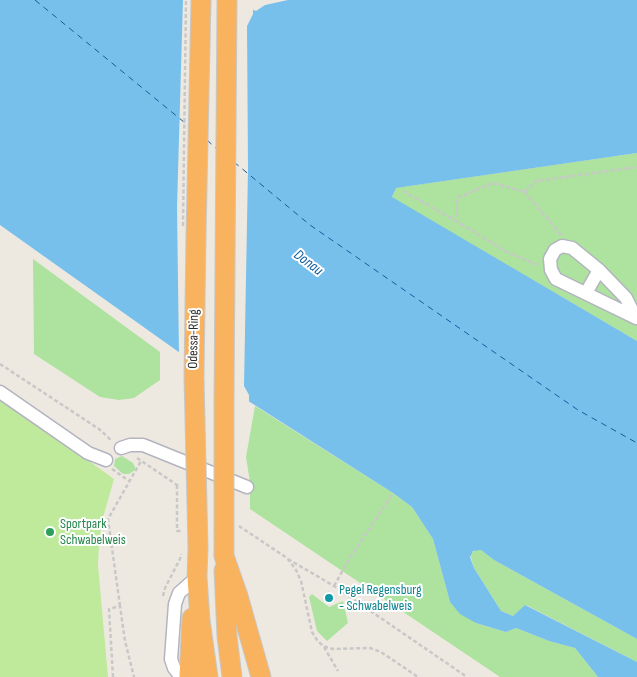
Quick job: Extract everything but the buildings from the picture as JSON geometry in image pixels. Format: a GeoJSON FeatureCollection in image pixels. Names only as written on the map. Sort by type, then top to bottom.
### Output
{"type":"FeatureCollection","features":[{"type":"Feature","properties":{"kind":"highway","name":"Odessa-Ring"},"geometry":{"type":"LineString","coordinates":[[201,0],[194,377],[197,577],[200,620],[208,677]]}},
{"type":"Feature","properties":{"kind":"highway"},"geometry":{"type":"LineString","coordinates":[[227,0],[223,583],[232,677]]}},
{"type":"Feature","properties":{"kind":"highway"},"geometry":{"type":"LineString","coordinates":[[224,556],[238,596],[261,677]]}},
{"type":"Feature","properties":{"kind":"highway"},"geometry":{"type":"LineString","coordinates":[[189,677],[190,643],[197,577]]}},
{"type":"Feature","properties":{"kind":"lane"},"geometry":{"type":"LineString","coordinates":[[562,246],[572,248],[599,270],[626,298],[636,318],[556,279],[551,270],[550,259],[555,250],[562,246]]}},
{"type":"Feature","properties":{"kind":"lane"},"geometry":{"type":"LineString","coordinates":[[586,293],[599,270]]}},
{"type":"Feature","properties":{"kind":"lane"},"geometry":{"type":"LineString","coordinates":[[0,392],[88,452],[106,460]]}},
{"type":"Feature","properties":{"kind":"lane"},"geometry":{"type":"LineString","coordinates":[[121,448],[130,445],[143,445],[247,487]]}},
{"type":"Feature","properties":{"kind":"lane"},"geometry":{"type":"LineString","coordinates":[[181,677],[174,668],[172,659],[175,604],[179,594],[197,577]]}},
{"type":"Feature","properties":{"kind":"path"},"geometry":{"type":"LineString","coordinates":[[525,192],[536,181],[637,167]]}},
{"type":"Feature","properties":{"kind":"path"},"geometry":{"type":"LineString","coordinates":[[456,221],[457,198],[493,183],[525,192],[560,234],[562,246]]}},
{"type":"Feature","properties":{"kind":"path"},"geometry":{"type":"LineString","coordinates":[[402,192],[456,221],[507,252],[551,270]]}},
{"type":"Feature","properties":{"kind":"path"},"geometry":{"type":"LineString","coordinates":[[0,364],[99,429],[121,448]]}},
{"type":"Feature","properties":{"kind":"path"},"geometry":{"type":"LineString","coordinates":[[106,460],[112,470],[129,481]]}},
{"type":"Feature","properties":{"kind":"path"},"geometry":{"type":"LineString","coordinates":[[134,677],[125,641],[108,519],[141,461]]}},
{"type":"Feature","properties":{"kind":"path"},"geometry":{"type":"LineString","coordinates":[[177,485],[177,531],[183,532]]}},
{"type":"Feature","properties":{"kind":"path"},"geometry":{"type":"LineString","coordinates":[[334,586],[348,561],[393,493]]}},
{"type":"Feature","properties":{"kind":"path"},"geometry":{"type":"LineString","coordinates":[[338,671],[312,632],[301,581],[287,558],[334,586],[467,677]]}},
{"type":"Feature","properties":{"kind":"path"},"geometry":{"type":"LineString","coordinates":[[113,677],[109,609],[120,606]]}},
{"type":"Feature","properties":{"kind":"path"},"geometry":{"type":"LineString","coordinates":[[323,646],[334,648],[370,648],[381,652],[418,677]]}},
{"type":"Feature","properties":{"kind":"green space"},"geometry":{"type":"Polygon","coordinates":[[[637,153],[637,341],[392,198],[395,188],[637,153]]]}},
{"type":"Feature","properties":{"kind":"green space"},"geometry":{"type":"Polygon","coordinates":[[[33,259],[160,352],[160,380],[134,398],[119,400],[100,397],[34,354],[33,259]]]}},
{"type":"Feature","properties":{"kind":"green space","name":"Sportpark Schwabelweis"},"geometry":{"type":"Polygon","coordinates":[[[0,397],[114,479],[102,521],[98,565],[108,677],[0,677],[0,397]]]}},
{"type":"Feature","properties":{"kind":"green space"},"geometry":{"type":"Polygon","coordinates":[[[255,406],[412,507],[433,539],[450,602],[476,623],[506,632],[516,628],[549,641],[575,648],[598,677],[500,677],[250,509],[250,482],[246,457],[255,406]]]}},
{"type":"Feature","properties":{"kind":"green space"},"geometry":{"type":"Polygon","coordinates":[[[122,456],[133,463],[135,467],[135,470],[129,474],[123,474],[114,466],[115,459],[122,456]]]}},
{"type":"Feature","properties":{"kind":"green space"},"geometry":{"type":"Polygon","coordinates":[[[477,549],[637,639],[637,662],[526,605],[513,616],[501,611],[474,568],[470,554],[477,549]]]}},
{"type":"Feature","properties":{"kind":"green space"},"geometry":{"type":"Polygon","coordinates":[[[312,594],[329,607],[343,601],[348,623],[327,641],[317,631],[309,597],[312,594]]]}},
{"type":"Feature","properties":{"kind":"water","name":"Donau"},"geometry":{"type":"Polygon","coordinates":[[[0,0],[232,0],[256,11],[265,5],[288,0],[637,0],[637,153],[396,188],[392,197],[637,341],[637,639],[494,560],[481,550],[473,551],[470,557],[474,568],[501,611],[513,616],[525,605],[637,662],[637,677],[598,677],[575,648],[549,641],[516,628],[506,632],[476,623],[460,614],[450,602],[433,539],[412,507],[242,397],[0,225],[0,0]]]}},
{"type":"Feature","properties":{"kind":"pier"},"geometry":{"type":"Polygon","coordinates":[[[183,0],[238,0],[253,7],[253,14],[247,26],[248,169],[244,386],[249,395],[249,404],[179,355],[177,207],[183,0]]]}},
{"type":"Feature","properties":{"kind":"ferry route"},"geometry":{"type":"LineString","coordinates":[[35,0],[190,127]]}},
{"type":"Feature","properties":{"kind":"ferry route"},"geometry":{"type":"LineString","coordinates":[[207,140],[217,149]]}},
{"type":"Feature","properties":{"kind":"ferry route"},"geometry":{"type":"LineString","coordinates":[[234,162],[310,225],[578,410],[637,443]]}},
{"type":"Feature","properties":{"kind":"place","name":"Sportpark Schwabelweis"},"geometry":{"type":"Point","coordinates":[50,532]}},
{"type":"Feature","properties":{"kind":"place","name":"Pegel Regensburg - Schwabelweis"},"geometry":{"type":"Point","coordinates":[329,598]}}]}
